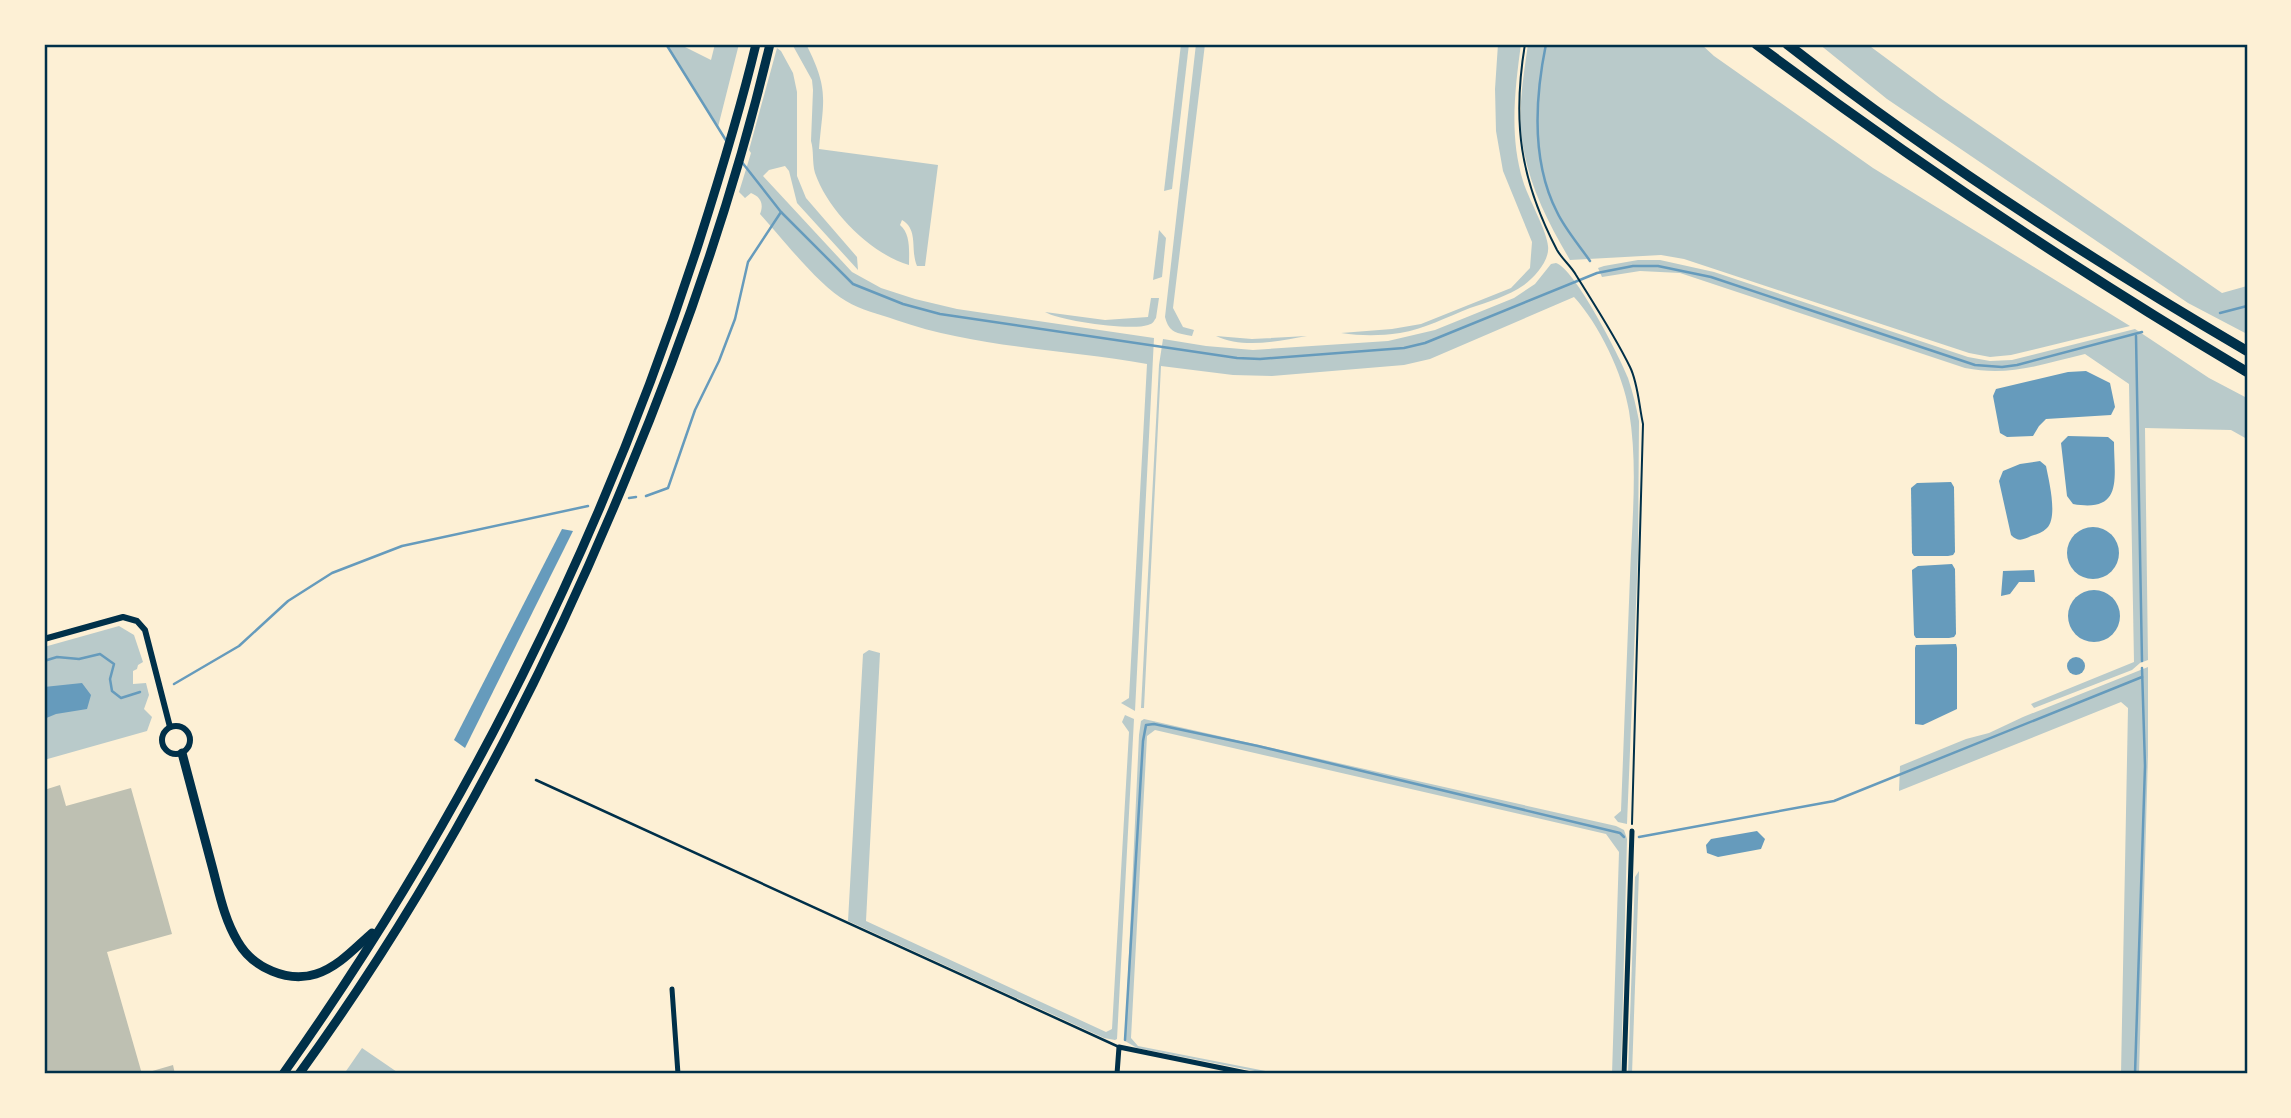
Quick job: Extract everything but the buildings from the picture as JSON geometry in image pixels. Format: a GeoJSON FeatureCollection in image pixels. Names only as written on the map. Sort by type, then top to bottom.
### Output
{"type":"FeatureCollection","features":[{"type":"Feature","properties":{"kind":"highway"},"geometry":{"type":"LineString","coordinates":[[283,1074],[317,1027],[441,827],[491,736],[560,595],[638,414],[680,301],[733,132],[756,44]]}},
{"type":"Feature","properties":{"kind":"highway"},"geometry":{"type":"LineString","coordinates":[[299,1074],[382,951],[452,835],[511,727],[561,627],[651,419],[693,307],[744,143],[770,44]]}},
{"type":"Feature","properties":{"kind":"highway"},"geometry":{"type":"LineString","coordinates":[[1756,44],[1969,197],[2049,250],[2247,372]]}},
{"type":"Feature","properties":{"kind":"highway"},"geometry":{"type":"LineString","coordinates":[[1787,44],[1977,181],[2076,247],[2247,351]]}},
{"type":"Feature","properties":{"kind":"highway"},"geometry":{"type":"LineString","coordinates":[[182,752],[226,916],[239,944],[253,960],[281,974],[300,977],[316,974],[347,956],[381,925]]}},
{"type":"Feature","properties":{"kind":"street"},"geometry":{"type":"LineString","coordinates":[[44,639],[123,617],[136,621],[145,630],[170,727]]}},
{"type":"Feature","properties":{"kind":"street"},"geometry":{"type":"LineString","coordinates":[[170,727],[183,727],[187,731],[190,743],[182,752],[174,754],[167,750],[163,743],[165,731],[170,727]]}},
{"type":"Feature","properties":{"kind":"street"},"geometry":{"type":"LineString","coordinates":[[1625,1074],[1632,831]]}},
{"type":"Feature","properties":{"kind":"street"},"geometry":{"type":"LineString","coordinates":[[672,989],[678,1074]]}},
{"type":"Feature","properties":{"kind":"street"},"geometry":{"type":"LineString","coordinates":[[1117,1074],[1119,1047],[1251,1074]]}},
{"type":"Feature","properties":{"kind":"lane"},"geometry":{"type":"LineString","coordinates":[[536,780],[1119,1047]]}},
{"type":"Feature","properties":{"kind":"path"},"geometry":{"type":"LineString","coordinates":[[1525,44],[1518,107],[1521,150],[1532,193],[1558,253],[1577,276],[1631,369],[1643,424],[1632,831]]}},
{"type":"Feature","properties":{"kind":"shaded area"},"geometry":{"type":"Polygon","coordinates":[[[666,44],[679,44],[711,60],[715,44],[739,44],[718,127],[666,44]]]}},
{"type":"Feature","properties":{"kind":"shaded area"},"geometry":{"type":"Polygon","coordinates":[[[792,44],[806,44],[819,73],[823,107],[819,149],[938,165],[925,266],[917,266],[911,229],[902,220],[900,225],[909,244],[909,265],[866,241],[840,216],[821,187],[814,169],[811,141],[812,80],[792,44]]]}},
{"type":"Feature","properties":{"kind":"shaded area"},"geometry":{"type":"Polygon","coordinates":[[[1181,44],[1189,44],[1172,189],[1164,191],[1181,44]]]}},
{"type":"Feature","properties":{"kind":"shaded area"},"geometry":{"type":"Polygon","coordinates":[[[1196,44],[1205,44],[1173,308],[1183,327],[1194,330],[1192,336],[1171,329],[1165,317],[1196,44]]]}},
{"type":"Feature","properties":{"kind":"shaded area"},"geometry":{"type":"Polygon","coordinates":[[[1498,44],[1521,44],[1515,95],[1516,147],[1523,181],[1547,240],[1548,251],[1541,268],[1518,289],[1427,326],[1385,335],[1341,333],[1421,324],[1511,288],[1530,268],[1532,242],[1503,171],[1496,131],[1498,44]]]}},
{"type":"Feature","properties":{"kind":"shaded area"},"geometry":{"type":"Polygon","coordinates":[[[1528,44],[1701,44],[1714,56],[1873,168],[2130,326],[2011,355],[1990,357],[1969,353],[1684,259],[1661,255],[1570,260],[1538,198],[1523,148],[1522,87],[1528,44]]]}},
{"type":"Feature","properties":{"kind":"shaded area"},"geometry":{"type":"Polygon","coordinates":[[[1819,44],[1867,44],[1940,98],[2222,293],[2247,286],[2247,334],[2188,303],[1887,99],[1819,44]]]}},
{"type":"Feature","properties":{"kind":"shaded area"},"geometry":{"type":"Polygon","coordinates":[[[777,48],[793,73],[797,92],[797,176],[806,198],[857,257],[858,270],[797,203],[789,171],[785,166],[769,170],[763,176],[852,272],[881,288],[957,309],[1154,338],[1135,711],[1121,703],[1129,698],[1147,364],[957,337],[877,314],[835,294],[801,261],[760,214],[761,201],[751,193],[745,198],[739,192],[777,48]]]}},
{"type":"Feature","properties":{"kind":"shaded area"},"geometry":{"type":"Polygon","coordinates":[[[1159,230],[1166,238],[1162,277],[1153,280],[1159,230]]]}},
{"type":"Feature","properties":{"kind":"shaded area"},"geometry":{"type":"Polygon","coordinates":[[[1638,260],[1660,260],[1714,272],[1968,357],[1990,361],[2012,360],[2135,329],[2209,378],[2247,398],[2247,439],[2231,430],[2145,428],[2148,660],[2132,670],[2034,708],[2031,704],[2134,662],[2129,384],[2085,354],[2011,370],[1965,368],[1680,273],[1640,271],[1602,277],[1598,268],[1638,260]]]}},
{"type":"Feature","properties":{"kind":"shaded area"},"geometry":{"type":"Polygon","coordinates":[[[1556,263],[1585,296],[1607,334],[1628,378],[1639,421],[1638,555],[1627,824],[1618,822],[1614,817],[1621,811],[1634,494],[1632,431],[1626,397],[1616,366],[1601,335],[1574,297],[1430,359],[1404,365],[1272,376],[1233,375],[1161,366],[1144,708],[1141,708],[1159,365],[1163,339],[1253,350],[1388,341],[1435,330],[1514,298],[1535,284],[1551,264],[1556,263]]]}},
{"type":"Feature","properties":{"kind":"shaded area"},"geometry":{"type":"Polygon","coordinates":[[[1151,298],[1159,298],[1156,318],[1151,324],[1139,327],[1096,324],[1065,319],[1045,312],[1105,320],[1148,317],[1151,298]]]}},
{"type":"Feature","properties":{"kind":"shaded area"},"geometry":{"type":"Polygon","coordinates":[[[1216,336],[1252,339],[1307,336],[1249,343],[1216,336]]]}},
{"type":"Feature","properties":{"kind":"shaded area"},"geometry":{"type":"Polygon","coordinates":[[[119,626],[134,635],[143,662],[133,671],[133,684],[146,683],[149,695],[144,709],[152,717],[147,731],[44,760],[44,647],[119,626]]]}},
{"type":"Feature","properties":{"kind":"shaded area"},"geometry":{"type":"Polygon","coordinates":[[[869,650],[880,653],[866,921],[1106,1032],[1112,1029],[1129,732],[1122,722],[1125,715],[1134,719],[1117,1039],[1104,1038],[848,921],[863,654],[869,650]]]}},
{"type":"Feature","properties":{"kind":"shaded area"},"geometry":{"type":"Polygon","coordinates":[[[2148,667],[2139,1074],[2121,1074],[2128,708],[2121,702],[1899,791],[1900,766],[1966,739],[1989,733],[2148,667]]]}},
{"type":"Feature","properties":{"kind":"shaded area"},"geometry":{"type":"Polygon","coordinates":[[[1144,719],[1624,830],[1627,839],[1621,1074],[1612,1074],[1619,852],[1606,834],[1155,730],[1147,736],[1131,1038],[1138,1046],[1281,1074],[1137,1048],[1125,1041],[1139,735],[1141,721],[1144,719]]]}},
{"type":"Feature","properties":{"kind":"shaded area"},"geometry":{"type":"Polygon","coordinates":[[[1639,871],[1632,1074],[1628,1074],[1635,877],[1639,871]]]}},
{"type":"Feature","properties":{"kind":"shaded area"},"geometry":{"type":"Polygon","coordinates":[[[362,1048],[400,1074],[344,1074],[362,1048]]]}},
{"type":"Feature","properties":{"kind":"water"},"geometry":{"type":"Polygon","coordinates":[[[2086,371],[2110,383],[2115,407],[2111,415],[2046,419],[2033,436],[2007,437],[2000,433],[1993,396],[1996,389],[2068,372],[2086,371]]]}},
{"type":"Feature","properties":{"kind":"water"},"geometry":{"type":"Polygon","coordinates":[[[2068,436],[2108,437],[2114,442],[2113,490],[2101,503],[2073,504],[2067,496],[2061,443],[2068,436]]]}},
{"type":"Feature","properties":{"kind":"water"},"geometry":{"type":"Polygon","coordinates":[[[2040,461],[2046,466],[2051,489],[2052,516],[2047,528],[2025,539],[2018,539],[2011,535],[1999,481],[2003,471],[2020,464],[2040,461]]]}},
{"type":"Feature","properties":{"kind":"water"},"geometry":{"type":"Polygon","coordinates":[[[1951,482],[1954,487],[1955,552],[1948,556],[1914,556],[1911,488],[1917,483],[1951,482]]]}},
{"type":"Feature","properties":{"kind":"water"},"geometry":{"type":"Polygon","coordinates":[[[2093,527],[2112,534],[2119,553],[2112,572],[2093,579],[2074,572],[2067,553],[2074,534],[2093,527]]]}},
{"type":"Feature","properties":{"kind":"water"},"geometry":{"type":"Polygon","coordinates":[[[562,529],[573,531],[465,748],[454,740],[562,529]]]}},
{"type":"Feature","properties":{"kind":"water"},"geometry":{"type":"Polygon","coordinates":[[[1952,564],[1955,569],[1956,634],[1949,638],[1916,638],[1912,570],[1918,566],[1952,564]]]}},
{"type":"Feature","properties":{"kind":"water"},"geometry":{"type":"Polygon","coordinates":[[[2034,570],[2035,582],[2019,582],[2010,594],[2001,596],[2003,571],[2034,570]]]}},
{"type":"Feature","properties":{"kind":"water"},"geometry":{"type":"Polygon","coordinates":[[[2094,590],[2113,597],[2120,616],[2113,635],[2094,642],[2075,635],[2068,616],[2075,597],[2094,590]]]}},
{"type":"Feature","properties":{"kind":"water"},"geometry":{"type":"Polygon","coordinates":[[[1956,644],[1957,709],[1923,725],[1915,724],[1916,645],[1956,644]]]}},
{"type":"Feature","properties":{"kind":"water"},"geometry":{"type":"Polygon","coordinates":[[[2076,657],[2082,660],[2085,666],[2082,672],[2076,675],[2070,672],[2067,666],[2070,660],[2076,657]]]}},
{"type":"Feature","properties":{"kind":"water"},"geometry":{"type":"Polygon","coordinates":[[[82,683],[91,695],[87,709],[56,714],[44,719],[44,687],[82,683]]]}},
{"type":"Feature","properties":{"kind":"water"},"geometry":{"type":"Polygon","coordinates":[[[1757,831],[1765,839],[1761,849],[1718,857],[1707,853],[1706,845],[1711,839],[1757,831]]]}},
{"type":"Feature","properties":{"kind":"waterway"},"geometry":{"type":"LineString","coordinates":[[666,44],[727,142]]}},
{"type":"Feature","properties":{"kind":"waterway"},"geometry":{"type":"LineString","coordinates":[[1546,44],[1538,107],[1539,151],[1543,172],[1560,218],[1590,261]]}},
{"type":"Feature","properties":{"kind":"waterway"},"geometry":{"type":"LineString","coordinates":[[741,161],[781,212],[853,284],[903,304],[940,314],[1237,358],[1260,359],[1404,348],[1425,343],[1597,273],[1633,266],[1658,266],[1711,277],[1975,365],[2017,365],[2142,332]]}},
{"type":"Feature","properties":{"kind":"waterway"},"geometry":{"type":"LineString","coordinates":[[646,496],[668,488],[695,410],[719,361],[735,319],[748,262],[781,212]]}},
{"type":"Feature","properties":{"kind":"waterway"},"geometry":{"type":"LineString","coordinates":[[2220,313],[2247,306]]}},
{"type":"Feature","properties":{"kind":"waterway"},"geometry":{"type":"LineString","coordinates":[[2136,336],[2142,661]]}},
{"type":"Feature","properties":{"kind":"waterway"},"geometry":{"type":"LineString","coordinates":[[629,498],[636,497]]}},
{"type":"Feature","properties":{"kind":"waterway"},"geometry":{"type":"LineString","coordinates":[[174,684],[239,646],[288,601],[332,573],[402,546],[588,506]]}},
{"type":"Feature","properties":{"kind":"waterway"},"geometry":{"type":"LineString","coordinates":[[44,661],[57,657],[79,659],[100,654],[114,664],[110,679],[112,691],[121,698],[140,692]]}},
{"type":"Feature","properties":{"kind":"waterway"},"geometry":{"type":"LineString","coordinates":[[2135,1074],[2145,766],[2142,668]]}},
{"type":"Feature","properties":{"kind":"waterway"},"geometry":{"type":"LineString","coordinates":[[1639,837],[1834,801],[2142,677]]}},
{"type":"Feature","properties":{"kind":"waterway"},"geometry":{"type":"LineString","coordinates":[[1125,1040],[1146,725],[1154,724],[1258,746],[1620,833],[1624,837]]}}]}
